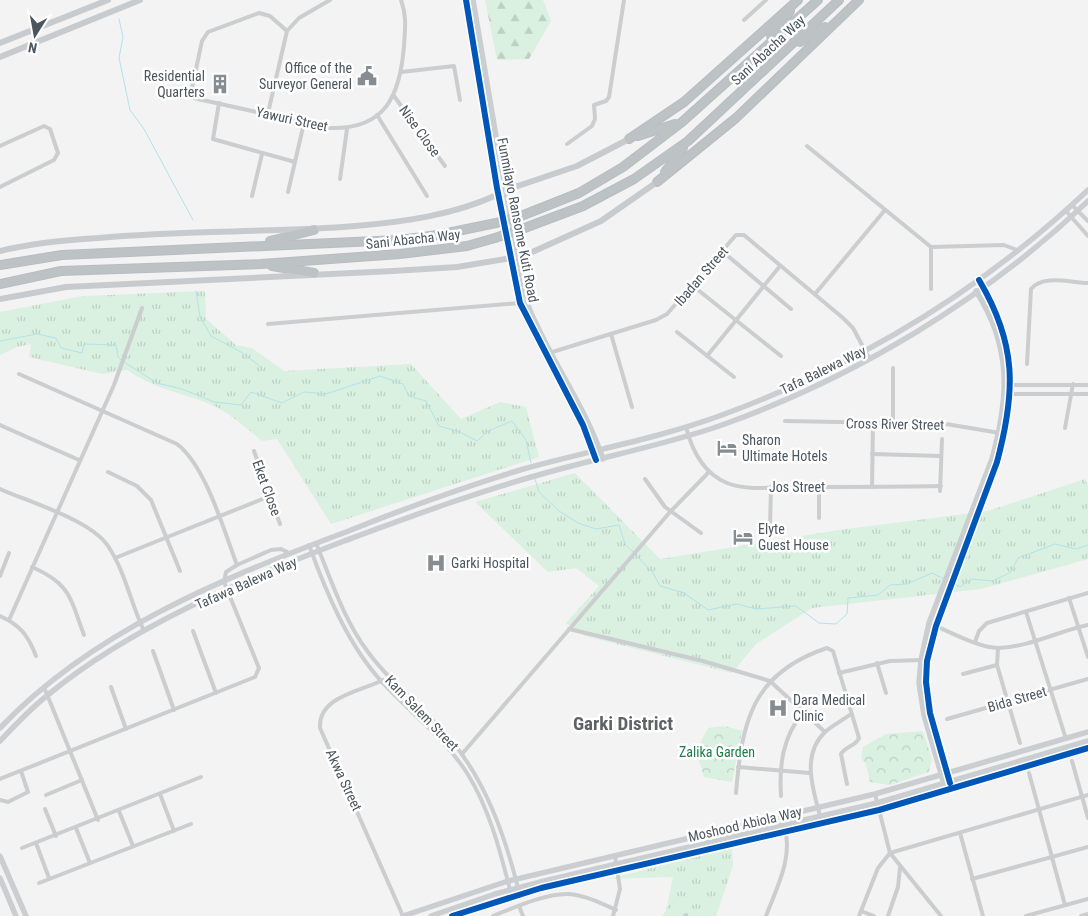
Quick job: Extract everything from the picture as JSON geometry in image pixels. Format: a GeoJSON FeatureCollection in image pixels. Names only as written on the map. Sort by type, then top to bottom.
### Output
{"type":"FeatureCollection","features":[{"type":"Feature","properties":{"kind":"highway"},"geometry":{"type":"LineString","coordinates":[[760,51],[798,0]]}},
{"type":"Feature","properties":{"kind":"highway"},"geometry":{"type":"LineString","coordinates":[[629,139],[684,102],[798,0]]}},
{"type":"Feature","properties":{"kind":"highway","name":"Sani Abacha Way"},"geometry":{"type":"LineString","coordinates":[[0,265],[62,256],[258,245],[399,240],[447,234],[521,216],[579,193],[623,167],[682,122],[818,0]]}},
{"type":"Feature","properties":{"kind":"highway","name":"Sani Abacha Way"},"geometry":{"type":"LineString","coordinates":[[0,284],[61,271],[260,264],[439,250],[467,246],[522,229],[583,206],[634,179],[688,141],[839,0]]}},
{"type":"Feature","properties":{"kind":"highway"},"geometry":{"type":"LineString","coordinates":[[657,182],[736,118],[837,19],[859,0]]}},
{"type":"Feature","properties":{"kind":"highway"},"geometry":{"type":"LineString","coordinates":[[786,50],[837,19]]}},
{"type":"Feature","properties":{"kind":"highway"},"geometry":{"type":"LineString","coordinates":[[629,139],[682,122]]}},
{"type":"Feature","properties":{"kind":"highway"},"geometry":{"type":"LineString","coordinates":[[657,182],[688,141]]}},
{"type":"Feature","properties":{"kind":"highway"},"geometry":{"type":"LineString","coordinates":[[258,245],[314,230]]}},
{"type":"Feature","properties":{"kind":"highway"},"geometry":{"type":"LineString","coordinates":[[260,264],[314,273]]}},
{"type":"Feature","properties":{"kind":"main road"},"geometry":{"type":"LineString","coordinates":[[0,44],[108,0]]}},
{"type":"Feature","properties":{"kind":"main road","name":"Funmilayo Ransome Kuti Road"},"geometry":{"type":"LineString","coordinates":[[466,0],[499,194],[527,303],[583,425],[596,460]]}},
{"type":"Feature","properties":{"kind":"main road","name":"Funmilayo Ransome Kuti Road"},"geometry":{"type":"LineString","coordinates":[[473,0],[506,190],[516,258],[520,303],[528,322],[576,394],[603,458]]}},
{"type":"Feature","properties":{"kind":"main road"},"geometry":{"type":"LineString","coordinates":[[0,58],[138,1]]}},
{"type":"Feature","properties":{"kind":"main road"},"geometry":{"type":"LineString","coordinates":[[506,190],[577,166],[629,139]]}},
{"type":"Feature","properties":{"kind":"main road","name":"Sani Abacha Way"},"geometry":{"type":"LineString","coordinates":[[0,299],[66,287],[458,266],[516,258],[601,221],[657,182]]}},
{"type":"Feature","properties":{"kind":"main road","name":"Tafa Balewa Way"},"geometry":{"type":"LineString","coordinates":[[519,471],[686,427],[775,394],[865,350],[905,328],[979,280],[1066,211],[1088,190]]}},
{"type":"Feature","properties":{"kind":"main road","name":"Sani Abacha Way"},"geometry":{"type":"LineString","coordinates":[[0,251],[41,243],[154,233],[314,230],[382,224],[426,217],[467,207],[499,194]]}},
{"type":"Feature","properties":{"kind":"main road","name":"Tafa Balewa Way"},"geometry":{"type":"LineString","coordinates":[[522,479],[688,436],[724,424],[787,398],[869,358],[934,321],[983,288],[1088,201]]}},
{"type":"Feature","properties":{"kind":"main road"},"geometry":{"type":"LineString","coordinates":[[924,660],[936,626],[941,603],[964,544],[1002,434],[1008,394],[1003,331],[979,280]]}},
{"type":"Feature","properties":{"kind":"main road"},"geometry":{"type":"LineString","coordinates":[[972,285],[997,332],[1008,385]]}},
{"type":"Feature","properties":{"kind":"main road","name":"Tafawa Balewa Way"},"geometry":{"type":"LineString","coordinates":[[0,728],[44,687],[80,660],[140,623],[224,582],[290,553],[418,503],[519,471]]}},
{"type":"Feature","properties":{"kind":"main road","name":"Tafawa Balewa Way"},"geometry":{"type":"LineString","coordinates":[[0,740],[47,695],[95,660],[144,631],[228,590],[319,551],[408,517],[522,479]]}},
{"type":"Feature","properties":{"kind":"main road"},"geometry":{"type":"LineString","coordinates":[[941,603],[929,623],[924,660],[930,713],[947,783]]}},
{"type":"Feature","properties":{"kind":"main road","name":"Moshood Abiola Way"},"geometry":{"type":"LineString","coordinates":[[403,916],[516,879],[875,794],[1088,732]]}},
{"type":"Feature","properties":{"kind":"main road","name":"Moshood Abiola Way"},"geometry":{"type":"LineString","coordinates":[[431,916],[510,890],[617,868],[906,795],[1088,741]]}},
{"type":"Feature","properties":{"kind":"main road"},"geometry":{"type":"LineString","coordinates":[[0,856],[26,916]]}},
{"type":"Feature","properties":{"kind":"main road"},"geometry":{"type":"LineString","coordinates":[[0,878],[16,916]]}},
{"type":"Feature","properties":{"kind":"street"},"geometry":{"type":"LineString","coordinates":[[268,114],[287,31],[299,18],[330,0]]}},
{"type":"Feature","properties":{"kind":"street","name":"Yawuri Street"},"geometry":{"type":"LineString","coordinates":[[171,93],[304,123],[347,129],[377,115],[394,96],[401,72],[406,18],[401,0]]}},
{"type":"Feature","properties":{"kind":"street"},"geometry":{"type":"LineString","coordinates":[[567,144],[592,126],[595,119],[594,104],[606,101],[609,97],[624,0]]}},
{"type":"Feature","properties":{"kind":"street"},"geometry":{"type":"LineString","coordinates":[[744,20],[766,0]]}},
{"type":"Feature","properties":{"kind":"street"},"geometry":{"type":"LineString","coordinates":[[190,97],[202,41],[208,32],[259,13],[270,16],[287,31]]}},
{"type":"Feature","properties":{"kind":"street"},"geometry":{"type":"LineString","coordinates":[[401,72],[454,66],[460,100]]}},
{"type":"Feature","properties":{"kind":"street","name":"Nise Close"},"geometry":{"type":"LineString","coordinates":[[394,96],[445,166]]}},
{"type":"Feature","properties":{"kind":"street"},"geometry":{"type":"LineString","coordinates":[[219,103],[213,139],[295,162]]}},
{"type":"Feature","properties":{"kind":"street"},"geometry":{"type":"LineString","coordinates":[[377,115],[427,196]]}},
{"type":"Feature","properties":{"kind":"street"},"geometry":{"type":"LineString","coordinates":[[288,192],[304,123]]}},
{"type":"Feature","properties":{"kind":"street"},"geometry":{"type":"LineString","coordinates":[[0,146],[44,126],[50,129],[58,156],[54,160],[0,188]]}},
{"type":"Feature","properties":{"kind":"street"},"geometry":{"type":"LineString","coordinates":[[340,179],[347,129]]}},
{"type":"Feature","properties":{"kind":"street"},"geometry":{"type":"LineString","coordinates":[[807,146],[931,247],[1004,245],[1017,250]]}},
{"type":"Feature","properties":{"kind":"street"},"geometry":{"type":"LineString","coordinates":[[252,196],[262,154]]}},
{"type":"Feature","properties":{"kind":"street"},"geometry":{"type":"LineString","coordinates":[[1072,205],[1088,222]]}},
{"type":"Feature","properties":{"kind":"street"},"geometry":{"type":"LineString","coordinates":[[815,294],[885,210]]}},
{"type":"Feature","properties":{"kind":"street"},"geometry":{"type":"LineString","coordinates":[[1066,211],[1088,236]]}},
{"type":"Feature","properties":{"kind":"street","name":"Ibadan Street"},"geometry":{"type":"LineString","coordinates":[[549,352],[656,320],[667,314],[694,286],[736,235],[744,235],[853,328],[869,358]]}},
{"type":"Feature","properties":{"kind":"street"},"geometry":{"type":"LineString","coordinates":[[931,247],[931,289]]}},
{"type":"Feature","properties":{"kind":"street"},"geometry":{"type":"LineString","coordinates":[[722,251],[792,309]]}},
{"type":"Feature","properties":{"kind":"street"},"geometry":{"type":"LineString","coordinates":[[707,356],[780,266]]}},
{"type":"Feature","properties":{"kind":"street"},"geometry":{"type":"LineString","coordinates":[[1027,364],[1031,289],[1039,281],[1048,280],[1088,283]]}},
{"type":"Feature","properties":{"kind":"street"},"geometry":{"type":"LineString","coordinates":[[694,286],[781,356]]}},
{"type":"Feature","properties":{"kind":"street"},"geometry":{"type":"LineString","coordinates":[[268,324],[520,303]]}},
{"type":"Feature","properties":{"kind":"street"},"geometry":{"type":"LineString","coordinates":[[9,620],[101,412],[142,308]]}},
{"type":"Feature","properties":{"kind":"street"},"geometry":{"type":"LineString","coordinates":[[677,332],[734,377]]}},
{"type":"Feature","properties":{"kind":"street"},"geometry":{"type":"LineString","coordinates":[[611,334],[632,407]]}},
{"type":"Feature","properties":{"kind":"street"},"geometry":{"type":"LineString","coordinates":[[893,368],[893,423]]}},
{"type":"Feature","properties":{"kind":"street"},"geometry":{"type":"LineString","coordinates":[[19,374],[101,412],[177,444],[186,450],[197,467],[237,565]]}},
{"type":"Feature","properties":{"kind":"street"},"geometry":{"type":"LineString","coordinates":[[1065,428],[1073,384]]}},
{"type":"Feature","properties":{"kind":"street"},"geometry":{"type":"LineString","coordinates":[[1008,385],[1088,384]]}},
{"type":"Feature","properties":{"kind":"street"},"geometry":{"type":"LineString","coordinates":[[1008,394],[1088,394]]}},
{"type":"Feature","properties":{"kind":"street","name":"Cross River Street"},"geometry":{"type":"LineString","coordinates":[[785,421],[946,424],[1002,434]]}},
{"type":"Feature","properties":{"kind":"street"},"geometry":{"type":"LineString","coordinates":[[872,487],[874,423]]}},
{"type":"Feature","properties":{"kind":"street"},"geometry":{"type":"LineString","coordinates":[[0,425],[79,460]]}},
{"type":"Feature","properties":{"kind":"street","name":"Jos Street"},"geometry":{"type":"LineString","coordinates":[[686,427],[694,452],[709,472],[728,484],[771,487],[940,486]]}},
{"type":"Feature","properties":{"kind":"street"},"geometry":{"type":"LineString","coordinates":[[940,491],[942,439]]}},
{"type":"Feature","properties":{"kind":"street","name":"Eket Close"},"geometry":{"type":"LineString","coordinates":[[254,451],[280,524]]}},
{"type":"Feature","properties":{"kind":"street"},"geometry":{"type":"LineString","coordinates":[[872,454],[941,456]]}},
{"type":"Feature","properties":{"kind":"street"},"geometry":{"type":"LineString","coordinates":[[108,472],[137,486],[148,496],[158,512],[180,571]]}},
{"type":"Feature","properties":{"kind":"street"},"geometry":{"type":"LineString","coordinates":[[462,754],[622,566],[709,472]]}},
{"type":"Feature","properties":{"kind":"street"},"geometry":{"type":"LineString","coordinates":[[645,479],[670,512],[701,533]]}},
{"type":"Feature","properties":{"kind":"street"},"geometry":{"type":"LineString","coordinates":[[770,527],[771,487]]}},
{"type":"Feature","properties":{"kind":"street"},"geometry":{"type":"LineString","coordinates":[[819,487],[819,518]]}},
{"type":"Feature","properties":{"kind":"street"},"geometry":{"type":"LineString","coordinates":[[0,489],[95,532],[108,545],[115,558],[144,631]]}},
{"type":"Feature","properties":{"kind":"street"},"geometry":{"type":"LineString","coordinates":[[115,558],[270,496]]}},
{"type":"Feature","properties":{"kind":"street","name":"Kam Salem Street"},"geometry":{"type":"LineString","coordinates":[[316,543],[350,624],[367,651],[387,678],[433,721],[462,754],[494,814],[518,888]]}},
{"type":"Feature","properties":{"kind":"street","name":"Kam Salem Street"},"geometry":{"type":"LineString","coordinates":[[309,546],[344,625],[381,681],[430,727],[466,771],[486,809],[510,890]]}},
{"type":"Feature","properties":{"kind":"street"},"geometry":{"type":"LineString","coordinates":[[0,779],[255,677],[259,671],[224,582],[226,572],[271,550],[281,549],[290,553]]}},
{"type":"Feature","properties":{"kind":"street"},"geometry":{"type":"LineString","coordinates":[[0,576],[9,554]]}},
{"type":"Feature","properties":{"kind":"street"},"geometry":{"type":"LineString","coordinates":[[32,567],[59,581],[65,589],[84,635]]}},
{"type":"Feature","properties":{"kind":"street"},"geometry":{"type":"LineString","coordinates":[[975,642],[979,631],[987,623],[1088,594]]}},
{"type":"Feature","properties":{"kind":"street"},"geometry":{"type":"LineString","coordinates":[[1069,598],[1088,657]]}},
{"type":"Feature","properties":{"kind":"street"},"geometry":{"type":"LineString","coordinates":[[1026,612],[1037,640],[1066,739]]}},
{"type":"Feature","properties":{"kind":"street"},"geometry":{"type":"LineString","coordinates":[[0,616],[9,620],[26,634],[36,656]]}},
{"type":"Feature","properties":{"kind":"street"},"geometry":{"type":"LineString","coordinates":[[929,623],[975,642],[998,648],[1037,640],[1088,625]]}},
{"type":"Feature","properties":{"kind":"street"},"geometry":{"type":"LineString","coordinates":[[569,629],[711,663],[770,681],[825,732]]}},
{"type":"Feature","properties":{"kind":"street"},"geometry":{"type":"LineString","coordinates":[[193,630],[216,693]]}},
{"type":"Feature","properties":{"kind":"street"},"geometry":{"type":"LineString","coordinates":[[736,793],[738,767],[752,708],[770,681],[793,663],[827,648],[833,651],[859,738],[856,743],[847,747],[841,754],[847,784]]}},
{"type":"Feature","properties":{"kind":"street"},"geometry":{"type":"LineString","coordinates":[[998,648],[997,665],[1020,743]]}},
{"type":"Feature","properties":{"kind":"street"},"geometry":{"type":"LineString","coordinates":[[153,651],[174,710]]}},
{"type":"Feature","properties":{"kind":"street"},"geometry":{"type":"LineString","coordinates":[[839,674],[878,663],[899,660],[924,660]]}},
{"type":"Feature","properties":{"kind":"street"},"geometry":{"type":"LineString","coordinates":[[878,663],[886,693]]}},
{"type":"Feature","properties":{"kind":"street"},"geometry":{"type":"LineString","coordinates":[[963,674],[997,665]]}},
{"type":"Feature","properties":{"kind":"street","name":"Akwa Street"},"geometry":{"type":"LineString","coordinates":[[387,678],[330,704],[322,715],[320,728],[403,916]]}},
{"type":"Feature","properties":{"kind":"street","name":"Bida Street"},"geometry":{"type":"LineString","coordinates":[[946,719],[1088,679]]}},
{"type":"Feature","properties":{"kind":"street"},"geometry":{"type":"LineString","coordinates":[[44,687],[98,820]]}},
{"type":"Feature","properties":{"kind":"street"},"geometry":{"type":"LineString","coordinates":[[111,687],[126,728]]}},
{"type":"Feature","properties":{"kind":"street"},"geometry":{"type":"LineString","coordinates":[[781,796],[780,769],[789,734],[803,712]]}},
{"type":"Feature","properties":{"kind":"street"},"geometry":{"type":"LineString","coordinates":[[820,816],[810,773],[813,753],[825,732],[851,714]]}},
{"type":"Feature","properties":{"kind":"street"},"geometry":{"type":"LineString","coordinates":[[452,916],[541,888],[617,868],[879,810],[1088,748]]}},
{"type":"Feature","properties":{"kind":"street"},"geometry":{"type":"LineString","coordinates":[[1072,761],[1088,818]]}},
{"type":"Feature","properties":{"kind":"street"},"geometry":{"type":"LineString","coordinates":[[738,767],[810,773]]}},
{"type":"Feature","properties":{"kind":"street"},"geometry":{"type":"LineString","coordinates":[[0,800],[6,803],[28,792],[21,771]]}},
{"type":"Feature","properties":{"kind":"street"},"geometry":{"type":"LineString","coordinates":[[1030,773],[1065,905]]}},
{"type":"Feature","properties":{"kind":"street"},"geometry":{"type":"LineString","coordinates":[[22,848],[98,820],[201,777]]}},
{"type":"Feature","properties":{"kind":"street"},"geometry":{"type":"LineString","coordinates":[[46,795],[82,780]]}},
{"type":"Feature","properties":{"kind":"street"},"geometry":{"type":"LineString","coordinates":[[160,794],[174,831]]}},
{"type":"Feature","properties":{"kind":"street"},"geometry":{"type":"LineString","coordinates":[[875,794],[890,854],[941,916]]}},
{"type":"Feature","properties":{"kind":"street"},"geometry":{"type":"LineString","coordinates":[[906,795],[908,802]]}},
{"type":"Feature","properties":{"kind":"street"},"geometry":{"type":"LineString","coordinates":[[874,916],[860,914],[878,868],[890,854],[1088,795]]}},
{"type":"Feature","properties":{"kind":"street"},"geometry":{"type":"LineString","coordinates":[[45,810],[56,836]]}},
{"type":"Feature","properties":{"kind":"street"},"geometry":{"type":"LineString","coordinates":[[120,811],[133,846]]}},
{"type":"Feature","properties":{"kind":"street"},"geometry":{"type":"LineString","coordinates":[[39,883],[191,824]]}},
{"type":"Feature","properties":{"kind":"street"},"geometry":{"type":"LineString","coordinates":[[766,916],[787,858],[789,842],[784,825]]}},
{"type":"Feature","properties":{"kind":"street"},"geometry":{"type":"LineString","coordinates":[[76,828],[90,863]]}},
{"type":"Feature","properties":{"kind":"street"},"geometry":{"type":"LineString","coordinates":[[960,833],[983,916]]}},
{"type":"Feature","properties":{"kind":"street"},"geometry":{"type":"LineString","coordinates":[[36,844],[50,878]]}},
{"type":"Feature","properties":{"kind":"street"},"geometry":{"type":"LineString","coordinates":[[972,879],[1088,847]]}},
{"type":"Feature","properties":{"kind":"street"},"geometry":{"type":"LineString","coordinates":[[613,916],[620,889],[615,856]]}},
{"type":"Feature","properties":{"kind":"street"},"geometry":{"type":"LineString","coordinates":[[888,916],[898,887],[900,866]]}},
{"type":"Feature","properties":{"kind":"street"},"geometry":{"type":"LineString","coordinates":[[493,916],[519,906],[567,894],[593,900],[616,910]]}},
{"type":"Feature","properties":{"kind":"street"},"geometry":{"type":"LineString","coordinates":[[1026,916],[1088,900]]}},
{"type":"Feature","properties":{"kind":"street"},"geometry":{"type":"LineString","coordinates":[[519,906],[523,916]]}},
{"type":"Feature","properties":{"kind":"street"},"geometry":{"type":"LineString","coordinates":[[933,916],[935,910]]}},
{"type":"Feature","properties":{"kind":"street"},"geometry":{"type":"LineString","coordinates":[[1081,916],[1088,914]]}},
{"type":"Feature","properties":{"kind":"green space"},"geometry":{"type":"Polygon","coordinates":[[[485,0],[543,0],[551,21],[529,59],[497,60],[485,0]]]}},
{"type":"Feature","properties":{"kind":"green space"},"geometry":{"type":"Polygon","coordinates":[[[205,291],[206,319],[236,345],[252,348],[284,371],[411,364],[461,419],[500,402],[526,407],[539,457],[331,524],[277,439],[262,441],[235,419],[213,405],[155,385],[127,370],[102,374],[29,357],[31,344],[17,347],[0,355],[0,312],[83,296],[205,291]]]}},
{"type":"Feature","properties":{"kind":"green space"},"geometry":{"type":"Polygon","coordinates":[[[575,473],[660,559],[839,530],[988,511],[1085,479],[1088,486],[1088,559],[981,589],[812,608],[756,644],[732,673],[585,636],[566,623],[599,586],[576,568],[548,572],[475,502],[575,473]]]}},
{"type":"Feature","properties":{"kind":"green space","name":"Zalika Garden"},"geometry":{"type":"Polygon","coordinates":[[[725,726],[742,731],[732,782],[704,777],[696,751],[708,728],[725,726]]]}},
{"type":"Feature","properties":{"kind":"green space"},"geometry":{"type":"Polygon","coordinates":[[[923,731],[932,759],[929,772],[890,785],[870,782],[866,765],[861,758],[863,747],[886,734],[923,731]]]}},
{"type":"Feature","properties":{"kind":"green space"},"geometry":{"type":"Polygon","coordinates":[[[732,848],[733,866],[716,916],[662,916],[666,911],[673,877],[608,879],[732,848]]]}},
{"type":"Feature","properties":{"kind":"waterway"},"geometry":{"type":"LineString","coordinates":[[119,19],[123,37],[119,58],[130,110],[144,129],[193,220]]}},
{"type":"Feature","properties":{"kind":"waterway"},"geometry":{"type":"LineString","coordinates":[[196,291],[200,317],[211,336],[241,352],[261,367]]}},
{"type":"Feature","properties":{"kind":"waterway"},"geometry":{"type":"LineString","coordinates":[[0,341],[37,334],[56,338],[61,348],[82,353],[84,344],[116,345],[118,357],[121,360]]}},
{"type":"Feature","properties":{"kind":"waterway"},"geometry":{"type":"LineString","coordinates":[[124,362],[157,383],[182,389],[214,402],[241,405],[251,392],[282,403],[304,392],[326,394],[380,376],[403,384],[409,396],[426,401],[439,426],[460,432],[477,441],[488,431],[512,421],[526,440],[531,463]]}},
{"type":"Feature","properties":{"kind":"waterway"},"geometry":{"type":"LineString","coordinates":[[535,479],[539,492],[559,511],[578,523],[596,529],[619,525],[625,544],[633,552]]}},
{"type":"Feature","properties":{"kind":"waterway"},"geometry":{"type":"LineString","coordinates":[[955,584],[960,587],[971,579],[993,581],[1011,572],[1018,558],[1055,544],[1076,549],[1088,545]]}},
{"type":"Feature","properties":{"kind":"waterway"},"geometry":{"type":"LineString","coordinates":[[636,555],[653,573],[660,586],[684,593],[708,610],[737,604],[756,609],[796,606],[819,623],[836,624],[847,614],[848,598],[878,595],[890,585],[907,584],[932,573],[944,579]]}},
{"type":"Feature","properties":{"kind":"cycle path"},"geometry":{"type":"LineString","coordinates":[[466,0],[497,188],[520,303],[583,425],[596,460]]}},
{"type":"Feature","properties":{"kind":"cycle path"},"geometry":{"type":"LineString","coordinates":[[950,783],[930,713],[926,682],[927,661],[936,626],[997,462],[1008,413],[1010,390],[1009,368],[1001,325],[979,280]]}},
{"type":"Feature","properties":{"kind":"cycle path"},"geometry":{"type":"LineString","coordinates":[[452,916],[541,888],[879,810],[1088,748]]}},
{"type":"Feature","properties":{"kind":"place","name":"Office of the Surveyor General"},"geometry":{"type":"Point","coordinates":[367,76]}},
{"type":"Feature","properties":{"kind":"place","name":"Residential Quarters"},"geometry":{"type":"Point","coordinates":[220,84]}},
{"type":"Feature","properties":{"kind":"place","name":"Sharon Ultimate Hotels"},"geometry":{"type":"Point","coordinates":[727,448]}},
{"type":"Feature","properties":{"kind":"place","name":"Elyte Guest House"},"geometry":{"type":"Point","coordinates":[743,537]}},
{"type":"Feature","properties":{"kind":"place","name":"Garki Hospital"},"geometry":{"type":"Point","coordinates":[436,563]}},
{"type":"Feature","properties":{"kind":"place","name":"Dara Medical Clinic"},"geometry":{"type":"Point","coordinates":[778,708]}},
{"type":"Feature","properties":{"kind":"district","name":"Garki District"},"geometry":{"type":"Point","coordinates":[623,723]}}]}
